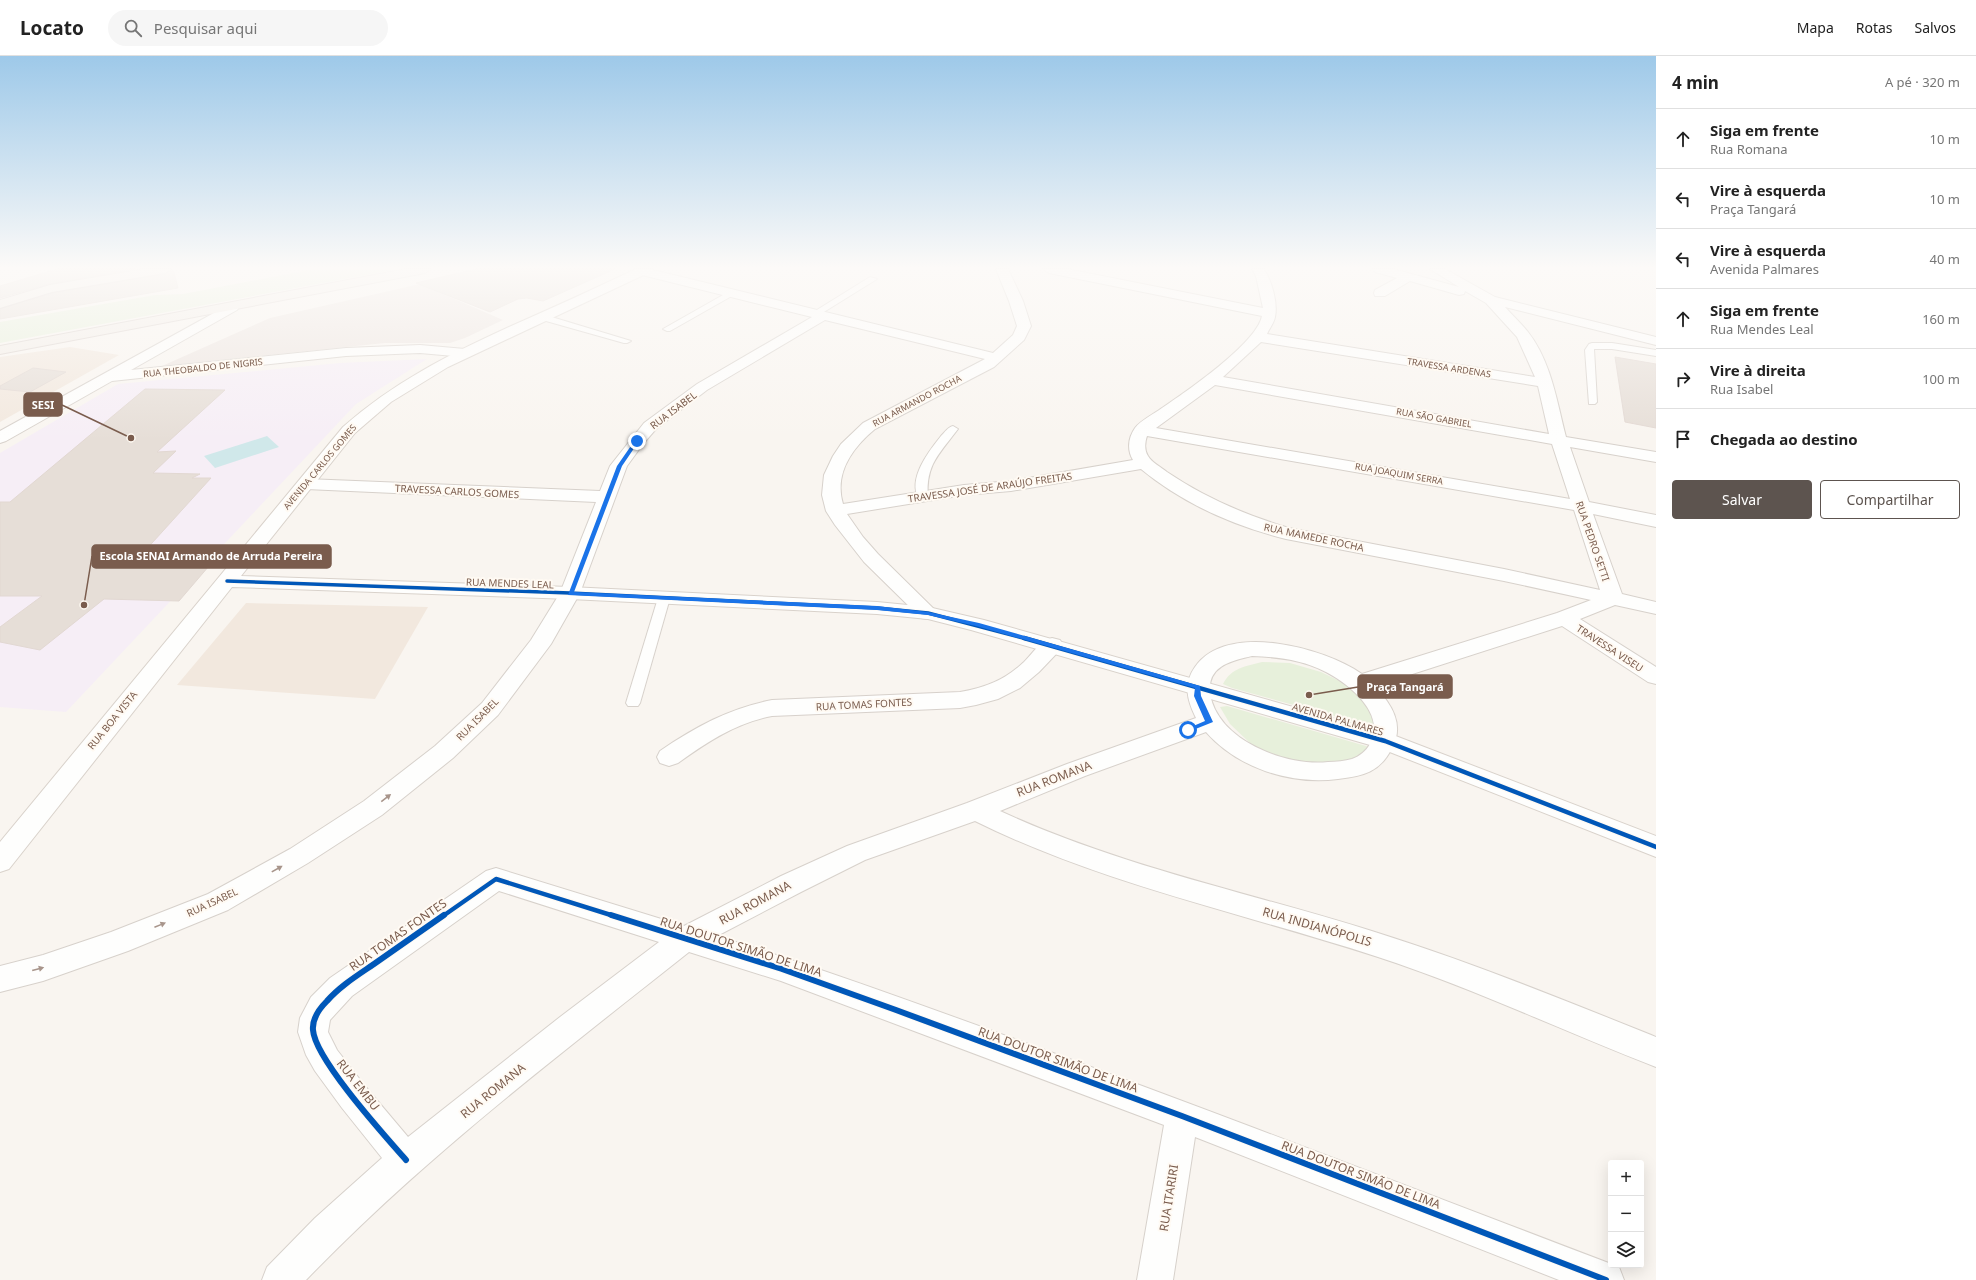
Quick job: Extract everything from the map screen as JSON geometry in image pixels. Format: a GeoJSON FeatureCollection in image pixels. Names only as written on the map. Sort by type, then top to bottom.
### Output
{"type":"FeatureCollection","features":[{"type":"Feature","properties":{"kind":"main road"},"geometry":{"type":"LineString","coordinates":[[0,350],[129,326]]}},
{"type":"Feature","properties":{"kind":"street"},"geometry":{"type":"LineString","coordinates":[[0,438],[198,326]]}},
{"type":"Feature","properties":{"kind":"street","name":"AVENIDA CARLOS GOMES"},"geometry":{"type":"LineString","coordinates":[[227,580],[349,430],[382,401],[419,376],[523,326]]}},
{"type":"Feature","properties":{"kind":"street","name":"RUA ISABEL"},"geometry":{"type":"LineString","coordinates":[[0,979],[43,968],[118,942],[218,902],[299,856],[373,808],[444,752],[490,709],[540,644],[570,594],[619,466],[637,441],[650,426],[702,387],[800,326]]}},
{"type":"Feature","properties":{"kind":"street"},"geometry":{"type":"LineString","coordinates":[[869,326],[997,358]]}},
{"type":"Feature","properties":{"kind":"street","name":"RUA ARMANDO ROCHA"},"geometry":{"type":"LineString","coordinates":[[928,614],[880,567],[852,536],[835,511],[831,495],[832,475],[847,447],[857,435],[878,421],[997,358],[1019,337],[1024,326]]}},
{"type":"Feature","properties":{"kind":"street"},"geometry":{"type":"LineString","coordinates":[[1144,463],[1138,453],[1137,441],[1142,430],[1150,422],[1212,380],[1258,337],[1264,326]]}},
{"type":"Feature","properties":{"kind":"street","name":"RUA PEDRO SETTI"},"geometry":{"type":"LineString","coordinates":[[1515,326],[1523,335],[1532,351],[1545,383],[1559,440],[1613,599]]}},
{"type":"Feature","properties":{"kind":"street"},"geometry":{"type":"LineString","coordinates":[[1596,326],[1656,341]]}},
{"type":"Feature","properties":{"kind":"street","name":"TRAVESSA ARDENAS"},"geometry":{"type":"LineString","coordinates":[[1258,337],[1545,383]]}},
{"type":"Feature","properties":{"kind":"street","name":"RUA THEOBALDO DE NIGRIS"},"geometry":{"type":"LineString","coordinates":[[108,377],[346,352],[420,349],[465,354]]}},
{"type":"Feature","properties":{"kind":"street","name":"RUA SÃO GABRIEL"},"geometry":{"type":"LineString","coordinates":[[1212,380],[1656,457]]}},
{"type":"Feature","properties":{"kind":"street","name":"RUA JOAQUIM SERRA"},"geometry":{"type":"LineString","coordinates":[[1142,430],[1581,506],[1656,521]]}},
{"type":"Feature","properties":{"kind":"street","name":"TRAVESSA JOSÉ DE ARAÚJO FREITAS"},"geometry":{"type":"LineString","coordinates":[[835,511],[964,490],[1011,486],[1144,463]]}},
{"type":"Feature","properties":{"kind":"street","name":"RUA MAMEDE ROCHA"},"geometry":{"type":"LineString","coordinates":[[1144,463],[1187,493],[1224,512],[1259,526],[1656,608]]}},
{"type":"Feature","properties":{"kind":"street","name":"TRAVESSA CARLOS GOMES"},"geometry":{"type":"LineString","coordinates":[[306,484],[607,497]]}},
{"type":"Feature","properties":{"kind":"street","name":"RUA MENDES LEAL"},"geometry":{"type":"LineString","coordinates":[[227,580],[877,608],[928,614],[977,624],[1052,645]]}},
{"type":"Feature","properties":{"kind":"street","name":"RUA BOA VISTA"},"geometry":{"type":"LineString","coordinates":[[0,861],[227,580]]}},
{"type":"Feature","properties":{"kind":"street"},"geometry":{"type":"LineString","coordinates":[[1359,683],[1564,618],[1613,599]]}},
{"type":"Feature","properties":{"kind":"street","name":"TRAVESSA VISEU"},"geometry":{"type":"LineString","coordinates":[[1564,618],[1656,677]]}},
{"type":"Feature","properties":{"kind":"street","name":"AVENIDA PALMARES"},"geometry":{"type":"LineString","coordinates":[[1052,645],[1385,741],[1427,756],[1656,847]]}},
{"type":"Feature","properties":{"kind":"street","name":"RUA TOMAS FONTES"},"geometry":{"type":"LineString","coordinates":[[669,757],[712,728],[752,711],[772,708],[980,698],[1008,687],[1024,675],[1052,645]]}},
{"type":"Feature","properties":{"kind":"street"},"geometry":{"type":"LineString","coordinates":[[1252,649],[1279,650],[1307,656],[1335,667],[1359,683],[1377,702],[1387,723],[1385,741],[1372,760],[1348,770],[1317,772],[1283,767],[1250,754],[1223,736],[1209,722],[1197,696],[1199,678],[1210,664],[1228,654],[1252,649]]}},
{"type":"Feature","properties":{"kind":"street","name":"RUA ROMANA"},"geometry":{"type":"LineString","coordinates":[[280,1280],[328,1231],[406,1160],[565,1032],[685,939],[791,884],[856,853],[976,810],[1076,770],[1209,722]]}},
{"type":"Feature","properties":{"kind":"street","name":"RUA INDIANÓPOLIS"},"geometry":{"type":"LineString","coordinates":[[976,810],[1031,836],[1102,862],[1190,890],[1376,945],[1456,971],[1656,1052]]}},
{"type":"Feature","properties":{"kind":"street","name":"RUA TOMAS FONTES"},"geometry":{"type":"LineString","coordinates":[[316,1013],[341,987],[496,879]]}},
{"type":"Feature","properties":{"kind":"street","name":"RUA DOUTOR SIMÃO DE LIMA"},"geometry":{"type":"LineString","coordinates":[[496,879],[810,979],[1182,1116],[1606,1280]]}},
{"type":"Feature","properties":{"kind":"street","name":"RUA EMBU"},"geometry":{"type":"LineString","coordinates":[[316,1013],[313,1032],[323,1055],[347,1089],[406,1160]]}},
{"type":"Feature","properties":{"kind":"street","name":"RUA ITARIRI"},"geometry":{"type":"LineString","coordinates":[[1156,1280],[1182,1116]]}},
{"type":"Feature","properties":{"kind":"lane"},"geometry":{"type":"LineString","coordinates":[[574,326],[627,341]]}},
{"type":"Feature","properties":{"kind":"lane"},"geometry":{"type":"LineString","coordinates":[[667,329],[672,326]]}},
{"type":"Feature","properties":{"kind":"lane"},"geometry":{"type":"LineString","coordinates":[[1592,402],[1589,350],[1592,346],[1612,346],[1656,353]]}},
{"type":"Feature","properties":{"kind":"lane"},"geometry":{"type":"LineString","coordinates":[[923,497],[921,486],[922,475],[938,446],[954,428]]}},
{"type":"Feature","properties":{"kind":"lane"},"geometry":{"type":"LineString","coordinates":[[633,703],[664,598]]}},
{"type":"Feature","properties":{"kind":"shaded area"},"geometry":{"type":"Polygon","coordinates":[[[252,326],[490,326],[465,338],[450,343],[385,343],[162,366],[252,326]]]}},
{"type":"Feature","properties":{"kind":"shaded area"},"geometry":{"type":"Polygon","coordinates":[[[70,347],[119,355],[0,422],[0,357],[70,347]]]}},
{"type":"Feature","properties":{"kind":"shaded area"},"geometry":{"type":"Polygon","coordinates":[[[427,359],[356,404],[66,712],[0,707],[0,453],[118,384],[340,363],[427,359]]]}},
{"type":"Feature","properties":{"kind":"shaded area"},"geometry":{"type":"Polygon","coordinates":[[[246,603],[428,607],[375,699],[177,685],[246,603]]]}},
{"type":"Feature","properties":{"kind":"green space"},"geometry":{"type":"Polygon","coordinates":[[[0,326],[91,326],[0,343],[0,326]]]}},
{"type":"Feature","properties":{"kind":"green space"},"geometry":{"type":"Polygon","coordinates":[[[1262,662],[1290,663],[1321,672],[1350,686],[1369,703],[1379,727],[1373,727],[1232,688],[1223,684],[1230,674],[1240,668],[1262,662]]]}},
{"type":"Feature","properties":{"kind":"green space"},"geometry":{"type":"Polygon","coordinates":[[[1227,706],[1366,746],[1374,750],[1333,768],[1280,759],[1252,745],[1230,724],[1220,707],[1227,706]]]}},
{"type":"Feature","properties":{"kind":"water"},"geometry":{"type":"Polygon","coordinates":[[[267,436],[279,447],[215,468],[204,456],[267,436]]]}},
{"type":"Feature","properties":{"kind":"building"},"geometry":{"type":"Polygon","coordinates":[[[1615,357],[1656,364],[1656,428],[1625,422],[1615,357]]]}},
{"type":"Feature","properties":{"kind":"building"},"geometry":{"type":"Polygon","coordinates":[[[33,368],[66,372],[30,392],[0,389],[0,386],[33,368]]]}},
{"type":"Feature","properties":{"kind":"building"},"geometry":{"type":"Polygon","coordinates":[[[145,389],[225,390],[157,452],[176,451],[153,473],[200,474],[192,478],[211,478],[143,553],[215,559],[179,601],[104,599],[40,650],[0,642],[0,627],[42,596],[0,596],[0,502],[10,502],[145,389]]]}},
{"type":"Feature","properties":{"kind":"cycle path"},"geometry":{"type":"LineString","coordinates":[[227,581],[570,593],[877,608],[928,613],[977,625],[1385,741],[1427,756],[1656,847]]}},
{"type":"Feature","properties":{"kind":"cycle path"},"geometry":{"type":"LineString","coordinates":[[406,1160],[368,1116],[326,1060],[317,1045],[313,1032],[315,1018],[322,1006],[341,987],[496,879],[782,969],[896,1010],[1182,1116],[1606,1280]]}},
{"type":"Feature","properties":{"kind":"place","name":"SESI"},"geometry":{"type":"Point","coordinates":[131,438]}},
{"type":"Feature","properties":{"kind":"place","name":"Escola SENAI Armando de Arruda Pereira"},"geometry":{"type":"Point","coordinates":[84,605]}},
{"type":"Feature","properties":{"kind":"place","name":"Praça Tangará"},"geometry":{"type":"Point","coordinates":[1309,695]}},
{"type":"Feature","properties":{"kind":"route"},"geometry":{"type":"LineString","coordinates":[[637,441],[619,466],[570,594],[877,608],[928,614],[977,624],[1198,687],[1197,696],[1209,722],[1188,730]]}}]}
